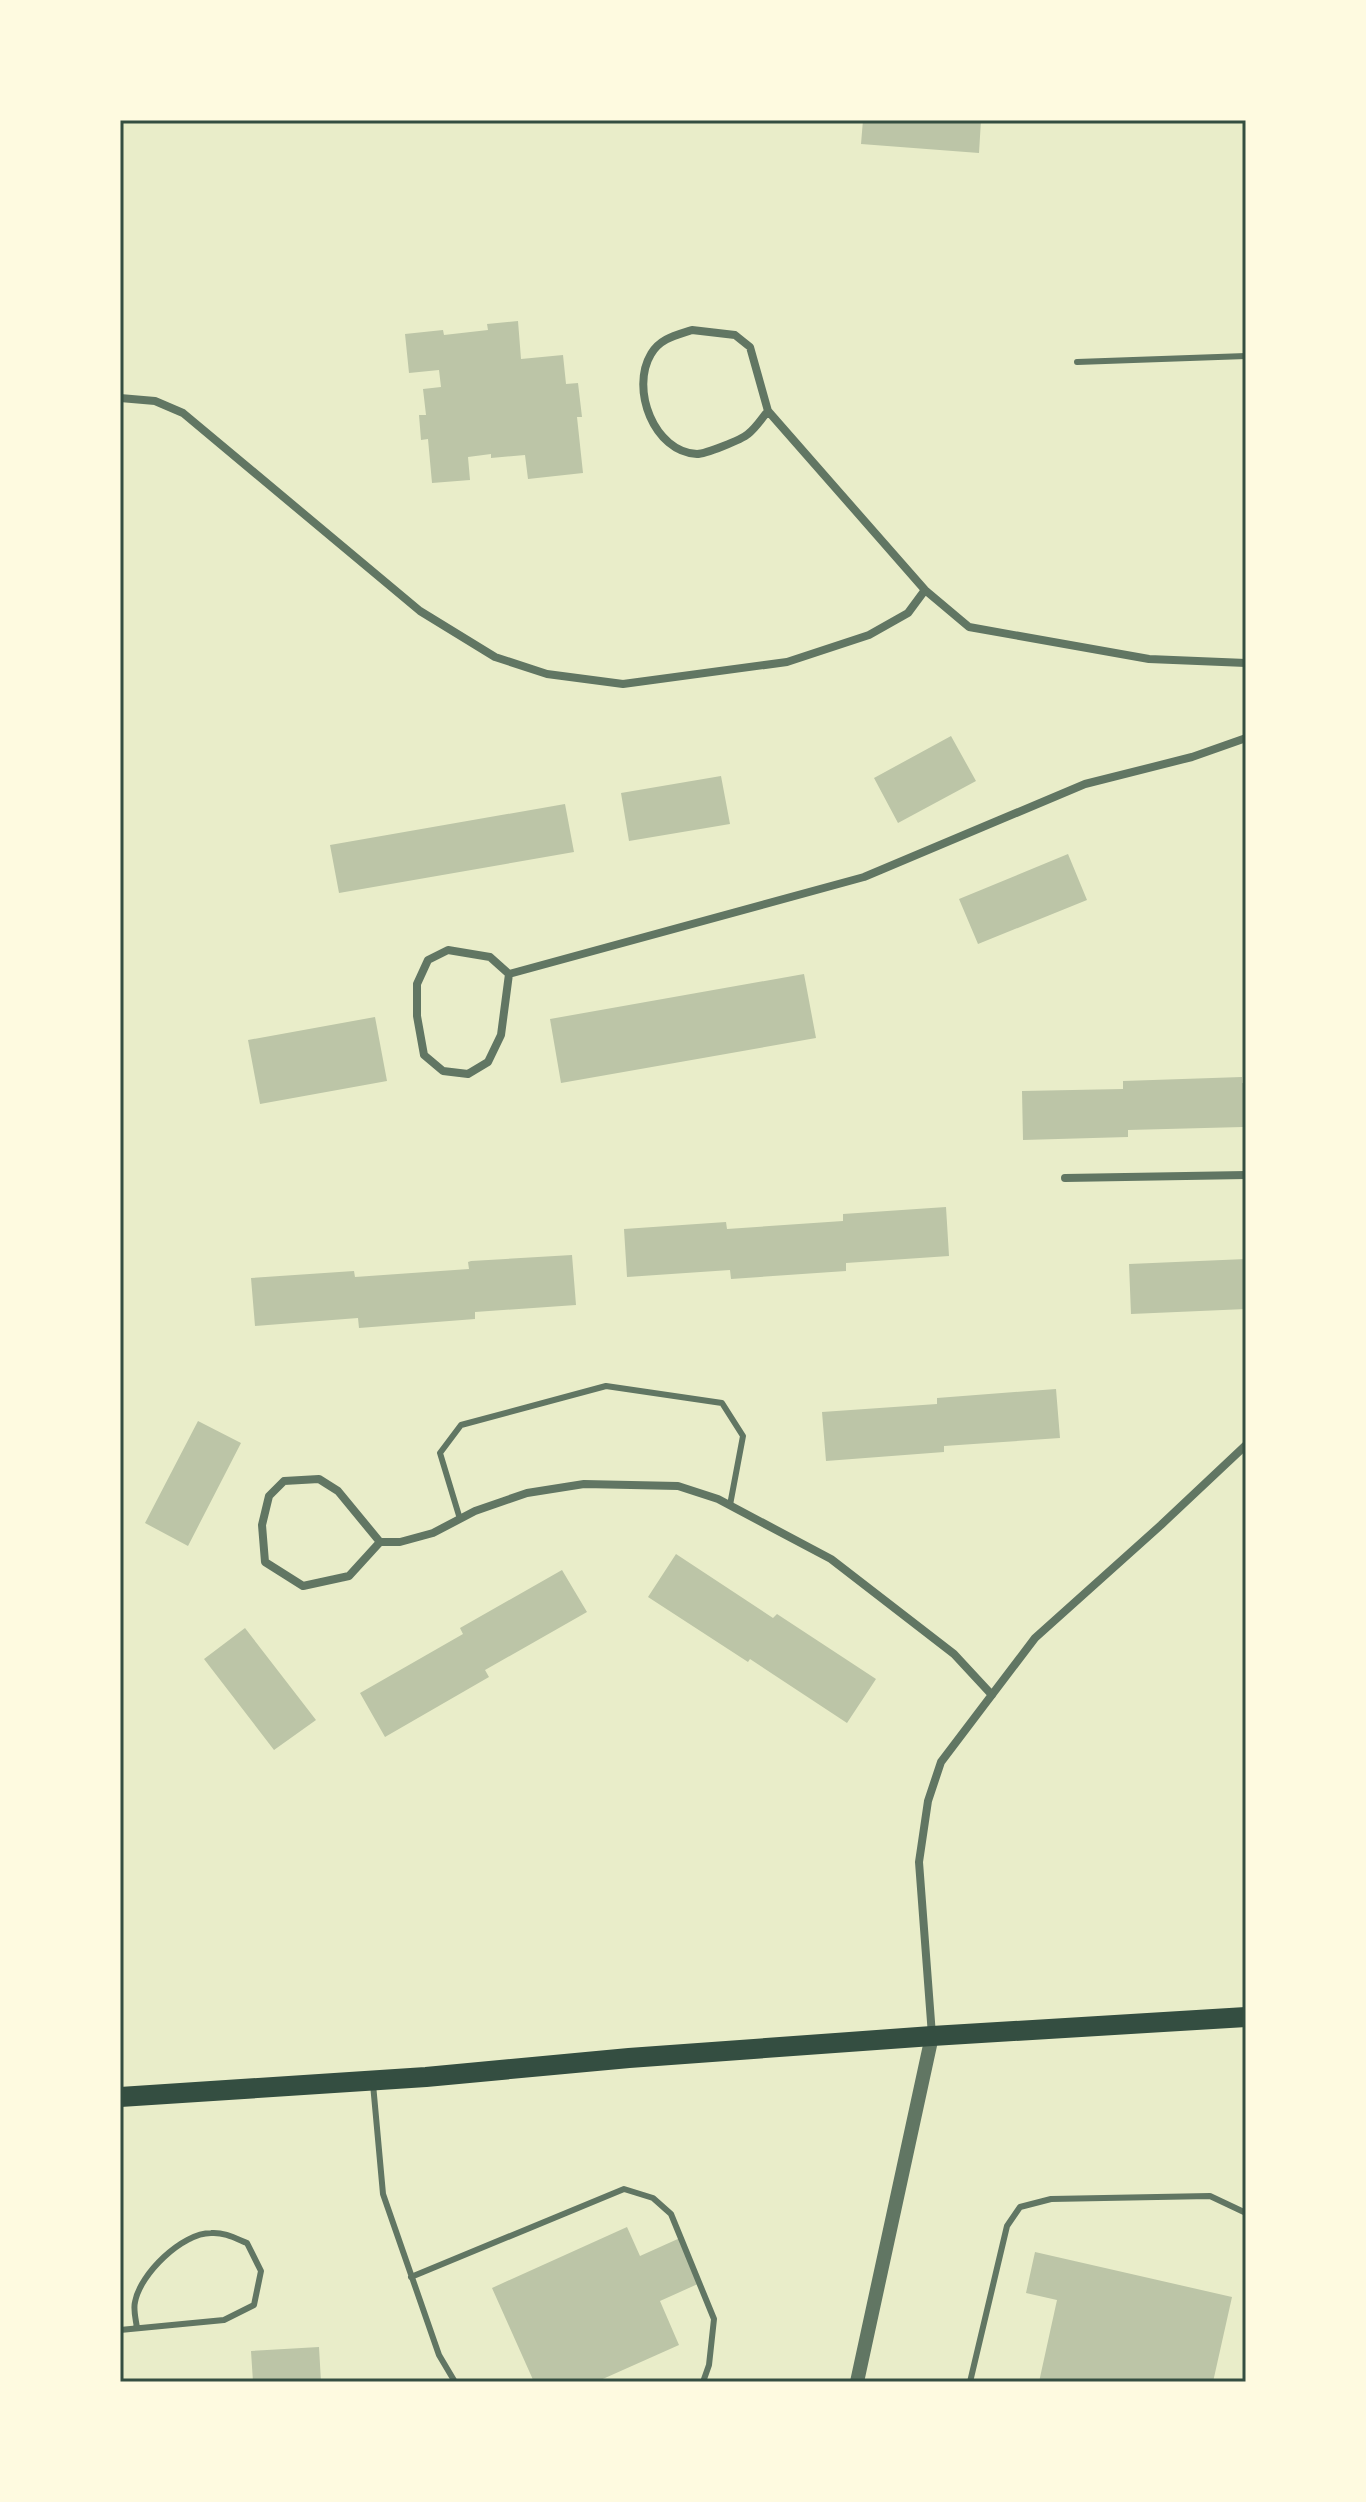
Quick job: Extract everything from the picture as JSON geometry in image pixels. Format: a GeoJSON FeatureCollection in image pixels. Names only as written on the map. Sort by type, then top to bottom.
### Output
{"type":"FeatureCollection","features":[{"type":"Feature","properties":{"kind":"main road"},"geometry":{"type":"LineString","coordinates":[[120,2097],[373,2081],[932,2036],[1246,2017]]}},
{"type":"Feature","properties":{"kind":"street"},"geometry":{"type":"LineString","coordinates":[[768,411],[748,435],[700,455],[674,449],[648,415],[643,386],[650,354],[667,338],[692,330],[735,335],[750,347],[768,411],[925,590],[969,627],[1149,659],[1246,663]]}},
{"type":"Feature","properties":{"kind":"street"},"geometry":{"type":"LineString","coordinates":[[120,398],[155,401],[183,413],[420,611],[495,657],[547,674],[623,684],[787,662],[869,635],[908,613],[925,590]]}},
{"type":"Feature","properties":{"kind":"street"},"geometry":{"type":"LineString","coordinates":[[509,974],[864,877],[1085,784],[1192,757],[1246,738]]}},
{"type":"Feature","properties":{"kind":"street"},"geometry":{"type":"LineString","coordinates":[[448,950],[490,957],[509,974],[501,1035],[488,1062],[468,1074],[443,1071],[424,1055],[417,1016],[417,984],[428,960],[448,950]]}},
{"type":"Feature","properties":{"kind":"street"},"geometry":{"type":"LineString","coordinates":[[1065,1178],[1246,1175]]}},
{"type":"Feature","properties":{"kind":"street"},"geometry":{"type":"LineString","coordinates":[[857,2382],[932,2036],[919,1862],[928,1801],[941,1762],[1035,1638],[1246,1445]]}},
{"type":"Feature","properties":{"kind":"street"},"geometry":{"type":"LineString","coordinates":[[380,1542],[338,1491],[319,1479],[284,1481],[269,1496],[262,1525],[265,1562],[303,1586],[349,1576],[380,1542],[400,1542],[433,1533],[475,1511],[527,1493],[584,1484],[678,1486],[730,1505],[831,1559],[954,1654],[992,1695]]}},
{"type":"Feature","properties":{"kind":"lane"},"geometry":{"type":"LineString","coordinates":[[1077,362],[1246,356]]}},
{"type":"Feature","properties":{"kind":"lane"},"geometry":{"type":"LineString","coordinates":[[460,1519],[440,1453],[461,1425],[606,1386],[722,1403],[743,1436],[730,1505]]}},
{"type":"Feature","properties":{"kind":"lane"},"geometry":{"type":"LineString","coordinates":[[373,2081],[383,2194],[439,2355],[455,2382]]}},
{"type":"Feature","properties":{"kind":"lane"},"geometry":{"type":"LineString","coordinates":[[411,2277],[624,2189],[653,2198],[671,2214],[714,2319],[709,2365],[703,2382]]}},
{"type":"Feature","properties":{"kind":"lane"},"geometry":{"type":"LineString","coordinates":[[970,2382],[1007,2226],[1020,2207],[1051,2199],[1210,2196],[1246,2213]]}},
{"type":"Feature","properties":{"kind":"lane"},"geometry":{"type":"LineString","coordinates":[[120,2330],[224,2320],[254,2305],[261,2271],[247,2243],[225,2234],[207,2232],[180,2243],[150,2271],[135,2302],[137,2328]]}},
{"type":"Feature","properties":{"kind":"building"},"geometry":{"type":"Polygon","coordinates":[[[863,120],[981,120],[979,153],[861,144],[863,120]]]}},
{"type":"Feature","properties":{"kind":"building"},"geometry":{"type":"Polygon","coordinates":[[[518,321],[521,359],[563,355],[566,384],[578,383],[582,417],[577,417],[583,473],[528,479],[525,455],[491,458],[491,454],[468,457],[470,480],[432,483],[428,439],[421,440],[419,415],[426,415],[423,389],[441,387],[439,370],[409,373],[405,334],[443,330],[444,335],[488,330],[487,324],[518,321]]]}},
{"type":"Feature","properties":{"kind":"building"},"geometry":{"type":"Polygon","coordinates":[[[951,736],[976,781],[898,823],[874,778],[951,736]]]}},
{"type":"Feature","properties":{"kind":"building"},"geometry":{"type":"Polygon","coordinates":[[[721,776],[730,824],[629,841],[621,793],[721,776]]]}},
{"type":"Feature","properties":{"kind":"building"},"geometry":{"type":"Polygon","coordinates":[[[565,804],[574,852],[339,893],[330,845],[565,804]]]}},
{"type":"Feature","properties":{"kind":"building"},"geometry":{"type":"Polygon","coordinates":[[[1068,854],[1087,900],[978,944],[959,899],[1068,854]]]}},
{"type":"Feature","properties":{"kind":"building"},"geometry":{"type":"Polygon","coordinates":[[[804,974],[816,1038],[561,1083],[550,1019],[804,974]]]}},
{"type":"Feature","properties":{"kind":"building"},"geometry":{"type":"Polygon","coordinates":[[[375,1017],[387,1081],[260,1104],[248,1040],[375,1017]]]}},
{"type":"Feature","properties":{"kind":"building"},"geometry":{"type":"Polygon","coordinates":[[[1242,1077],[1242,1083],[1246,1083],[1246,1134],[1243,1134],[1243,1127],[1128,1130],[1128,1137],[1023,1140],[1022,1091],[1123,1089],[1123,1081],[1242,1077]]]}},
{"type":"Feature","properties":{"kind":"building"},"geometry":{"type":"Polygon","coordinates":[[[946,1207],[949,1256],[846,1263],[846,1271],[731,1279],[730,1270],[627,1277],[624,1229],[726,1222],[727,1229],[843,1221],[843,1214],[946,1207]]]}},
{"type":"Feature","properties":{"kind":"building"},"geometry":{"type":"Polygon","coordinates":[[[572,1255],[576,1305],[475,1312],[475,1319],[359,1328],[358,1318],[255,1326],[251,1278],[354,1271],[355,1277],[469,1269],[468,1262],[471,1261],[572,1255]]]}},
{"type":"Feature","properties":{"kind":"building"},"geometry":{"type":"Polygon","coordinates":[[[1246,1259],[1246,1309],[1131,1314],[1129,1264],[1246,1259]]]}},
{"type":"Feature","properties":{"kind":"building"},"geometry":{"type":"Polygon","coordinates":[[[1056,1389],[1060,1438],[944,1446],[944,1452],[826,1461],[822,1412],[937,1404],[937,1398],[1056,1389]]]}},
{"type":"Feature","properties":{"kind":"building"},"geometry":{"type":"Polygon","coordinates":[[[198,1421],[241,1443],[188,1546],[145,1523],[198,1421]]]}},
{"type":"Feature","properties":{"kind":"building"},"geometry":{"type":"Polygon","coordinates":[[[676,1554],[773,1618],[777,1614],[876,1679],[847,1723],[648,1597],[676,1554]]]}},
{"type":"Feature","properties":{"kind":"building"},"geometry":{"type":"Polygon","coordinates":[[[562,1570],[587,1612],[485,1670],[489,1677],[385,1737],[360,1693],[463,1634],[460,1628],[562,1570]]]}},
{"type":"Feature","properties":{"kind":"building"},"geometry":{"type":"Polygon","coordinates":[[[245,1628],[316,1720],[274,1750],[204,1659],[245,1628]]]}},
{"type":"Feature","properties":{"kind":"building"},"geometry":{"type":"Polygon","coordinates":[[[627,2227],[640,2256],[680,2238],[700,2283],[660,2301],[679,2345],[596,2382],[534,2382],[492,2288],[627,2227]]]}},
{"type":"Feature","properties":{"kind":"building"},"geometry":{"type":"Polygon","coordinates":[[[1035,2252],[1232,2297],[1213,2382],[1039,2382],[1057,2300],[1026,2293],[1035,2252]]]}},
{"type":"Feature","properties":{"kind":"building"},"geometry":{"type":"Polygon","coordinates":[[[319,2347],[321,2382],[253,2382],[251,2351],[319,2347]]]}}]}
